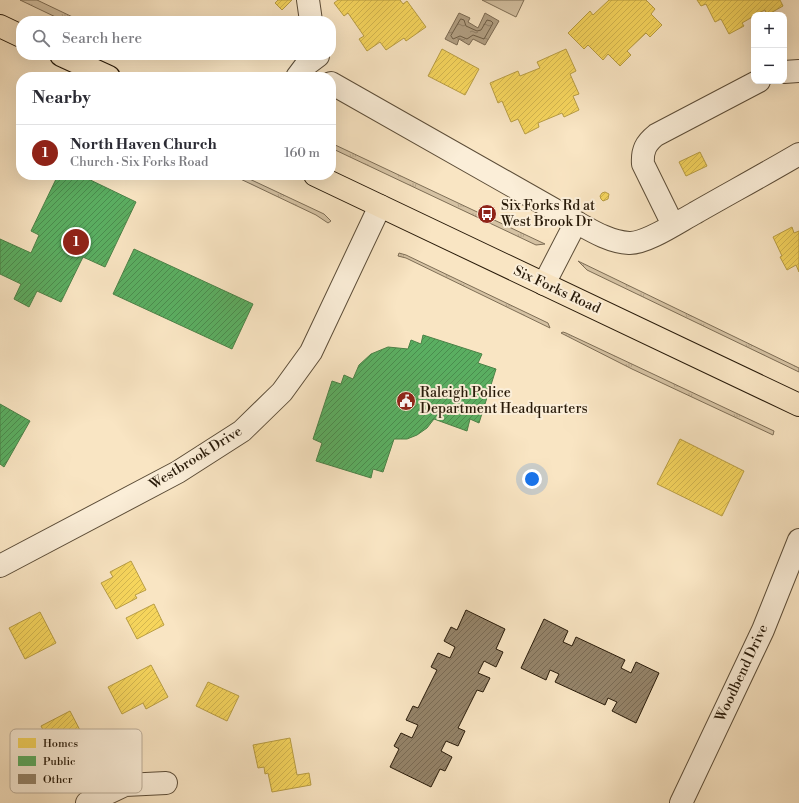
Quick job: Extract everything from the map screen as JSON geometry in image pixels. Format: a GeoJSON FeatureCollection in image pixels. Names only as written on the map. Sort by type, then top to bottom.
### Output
{"type":"FeatureCollection","features":[{"type":"Feature","properties":{"kind":"main road"},"geometry":{"type":"LineString","coordinates":[[0,26],[16,34]]}},
{"type":"Feature","properties":{"kind":"main road"},"geometry":{"type":"LineString","coordinates":[[72,60],[98,72]]}},
{"type":"Feature","properties":{"kind":"main road","name":"Six Forks Road"},"geometry":{"type":"LineString","coordinates":[[325,180],[799,405]]}},
{"type":"Feature","properties":{"kind":"street"},"geometry":{"type":"LineString","coordinates":[[308,0],[310,16]]}},
{"type":"Feature","properties":{"kind":"street"},"geometry":{"type":"LineString","coordinates":[[301,72],[306,65],[313,60]]}},
{"type":"Feature","properties":{"kind":"street"},"geometry":{"type":"LineString","coordinates":[[319,60],[324,72]]}},
{"type":"Feature","properties":{"kind":"street"},"geometry":{"type":"LineString","coordinates":[[787,71],[799,71]]}},
{"type":"Feature","properties":{"kind":"street"},"geometry":{"type":"LineString","coordinates":[[674,225],[643,164],[642,155],[645,147],[656,135],[753,84]]}},
{"type":"Feature","properties":{"kind":"street"},"geometry":{"type":"LineString","coordinates":[[336,86],[576,222],[601,235],[618,241],[631,243],[646,240],[799,154]]}},
{"type":"Feature","properties":{"kind":"street","name":"Westbrook Drive"},"geometry":{"type":"LineString","coordinates":[[0,566],[178,472],[242,431],[282,392],[311,352],[380,206]]}},
{"type":"Feature","properties":{"kind":"street"},"geometry":{"type":"LineString","coordinates":[[544,284],[576,222]]}},
{"type":"Feature","properties":{"kind":"street","name":"Woodbend Drive"},"geometry":{"type":"LineString","coordinates":[[681,803],[763,630],[799,540]]}},
{"type":"Feature","properties":{"kind":"street"},"geometry":{"type":"LineString","coordinates":[[142,784],[166,783]]}},
{"type":"Feature","properties":{"kind":"street"},"geometry":{"type":"LineString","coordinates":[[87,803],[108,793]]}},
{"type":"Feature","properties":{"kind":"green space"},"geometry":{"type":"Polygon","coordinates":[[[20,0],[37,0],[71,16],[54,16],[20,0]]]}},
{"type":"Feature","properties":{"kind":"green space"},"geometry":{"type":"Polygon","coordinates":[[[482,0],[524,0],[516,17],[482,0]]]}},
{"type":"Feature","properties":{"kind":"green space"},"geometry":{"type":"Polygon","coordinates":[[[336,145],[545,244],[536,245],[336,150],[336,145]]]}},
{"type":"Feature","properties":{"kind":"green space"},"geometry":{"type":"Polygon","coordinates":[[[242,180],[252,180],[324,214],[331,221],[328,223],[316,215],[242,180]]]}},
{"type":"Feature","properties":{"kind":"green space"},"geometry":{"type":"Polygon","coordinates":[[[399,253],[548,323],[550,328],[406,258],[398,256],[399,253]]]}},
{"type":"Feature","properties":{"kind":"green space"},"geometry":{"type":"Polygon","coordinates":[[[578,261],[799,368],[799,372],[587,270],[578,261]]]}},
{"type":"Feature","properties":{"kind":"green space"},"geometry":{"type":"Polygon","coordinates":[[[563,332],[774,431],[773,435],[632,369],[561,333],[563,332]]]}},
{"type":"Feature","properties":{"kind":"water"},"geometry":{"type":"Polygon","coordinates":[[[459,13],[470,18],[468,22],[478,28],[485,13],[499,21],[485,45],[473,39],[469,45],[459,39],[457,45],[445,39],[459,13]]]}},
{"type":"Feature","properties":{"kind":"building: Homes"},"geometry":{"type":"Polygon","coordinates":[[[278,0],[292,0],[282,10],[275,3],[278,0]]]}},
{"type":"Feature","properties":{"kind":"building: Homes"},"geometry":{"type":"Polygon","coordinates":[[[338,0],[400,0],[403,4],[407,1],[426,27],[406,41],[404,38],[386,50],[380,42],[367,51],[359,39],[364,36],[348,13],[344,16],[334,3],[338,0]]]}},
{"type":"Feature","properties":{"kind":"building: Homes"},"geometry":{"type":"Polygon","coordinates":[[[609,0],[646,0],[655,9],[651,14],[662,25],[650,37],[646,33],[627,51],[631,55],[620,66],[608,54],[603,60],[588,45],[584,49],[568,33],[590,11],[593,15],[609,0]]]}},
{"type":"Feature","properties":{"kind":"building: Homes"},"geometry":{"type":"Polygon","coordinates":[[[697,0],[780,0],[783,6],[772,12],[766,12],[765,10],[761,12],[751,12],[751,18],[742,23],[744,26],[729,34],[721,19],[715,22],[706,4],[701,6],[697,0]]]}},
{"type":"Feature","properties":{"kind":"building: Homes"},"geometry":{"type":"Polygon","coordinates":[[[442,49],[479,69],[465,95],[428,76],[442,49]]]}},
{"type":"Feature","properties":{"kind":"building: Homes"},"geometry":{"type":"Polygon","coordinates":[[[566,49],[576,71],[570,74],[579,94],[573,96],[579,110],[564,117],[562,113],[538,123],[539,127],[525,134],[518,119],[511,122],[502,101],[498,103],[490,83],[518,71],[520,76],[540,68],[537,62],[566,49]]]}},
{"type":"Feature","properties":{"kind":"building: Homes"},"geometry":{"type":"Polygon","coordinates":[[[700,152],[707,166],[686,176],[679,162],[700,152]]]}},
{"type":"Feature","properties":{"kind":"building: Homes"},"geometry":{"type":"Polygon","coordinates":[[[605,192],[609,194],[608,199],[603,201],[600,196],[605,192]]]}},
{"type":"Feature","properties":{"kind":"building: Homes"},"geometry":{"type":"Polygon","coordinates":[[[792,227],[794,233],[799,231],[799,272],[796,265],[787,270],[780,257],[782,256],[773,237],[792,227]]]}},
{"type":"Feature","properties":{"kind":"building: Homes"},"geometry":{"type":"Polygon","coordinates":[[[680,439],[744,471],[722,516],[657,484],[680,439]]]}},
{"type":"Feature","properties":{"kind":"building: Homes"},"geometry":{"type":"Polygon","coordinates":[[[131,561],[146,590],[135,595],[137,598],[116,609],[101,583],[113,577],[110,572],[131,561]]]}},
{"type":"Feature","properties":{"kind":"building: Homes"},"geometry":{"type":"Polygon","coordinates":[[[154,604],[164,625],[137,639],[126,618],[154,604]]]}},
{"type":"Feature","properties":{"kind":"building: Homes"},"geometry":{"type":"Polygon","coordinates":[[[40,612],[56,643],[25,659],[9,628],[40,612]]]}},
{"type":"Feature","properties":{"kind":"building: Homes"},"geometry":{"type":"Polygon","coordinates":[[[151,665],[168,697],[146,709],[143,703],[122,714],[108,687],[151,665]]]}},
{"type":"Feature","properties":{"kind":"building: Homes"},"geometry":{"type":"Polygon","coordinates":[[[208,682],[239,696],[227,721],[196,706],[208,682]]]}},
{"type":"Feature","properties":{"kind":"building: Homes"},"geometry":{"type":"Polygon","coordinates":[[[70,711],[79,729],[43,729],[41,726],[70,711]]]}},
{"type":"Feature","properties":{"kind":"building: Homes"},"geometry":{"type":"Polygon","coordinates":[[[290,738],[297,775],[309,773],[311,785],[272,792],[268,773],[265,774],[264,767],[258,768],[253,745],[290,738]]]}},
{"type":"Feature","properties":{"kind":"building: Public"},"geometry":{"type":"Polygon","coordinates":[[[56,180],[90,180],[136,202],[105,267],[83,257],[61,302],[37,291],[29,307],[14,299],[21,284],[0,274],[0,239],[31,253],[39,235],[31,231],[56,180]]]}},
{"type":"Feature","properties":{"kind":"building: Public"},"geometry":{"type":"Polygon","coordinates":[[[134,249],[253,304],[232,349],[113,294],[134,249]]]}},
{"type":"Feature","properties":{"kind":"building: Public","name":"Raleigh Police Department Headquarters"},"geometry":{"type":"Polygon","coordinates":[[[423,335],[482,354],[478,363],[496,369],[479,423],[470,419],[467,431],[434,419],[427,428],[417,435],[407,439],[394,439],[383,472],[373,469],[371,478],[316,461],[322,443],[313,439],[332,381],[341,384],[344,375],[353,379],[359,365],[371,354],[388,347],[408,349],[411,340],[421,344],[423,335]]]}},
{"type":"Feature","properties":{"kind":"building: Public"},"geometry":{"type":"Polygon","coordinates":[[[0,404],[30,421],[4,467],[0,464],[0,404]]]}},
{"type":"Feature","properties":{"kind":"building: Other"},"geometry":{"type":"Polygon","coordinates":[[[466,610],[505,629],[496,649],[503,652],[496,667],[484,661],[478,673],[490,678],[483,692],[477,690],[458,728],[465,731],[458,746],[446,741],[441,751],[452,757],[445,771],[440,769],[431,787],[390,767],[399,749],[394,746],[401,733],[412,738],[418,725],[406,720],[413,706],[418,708],[437,670],[431,667],[438,653],[450,658],[455,647],[444,641],[451,627],[457,630],[466,610]]]}},
{"type":"Feature","properties":{"kind":"building: Other"},"geometry":{"type":"Polygon","coordinates":[[[544,619],[568,631],[563,642],[572,646],[576,637],[625,660],[621,668],[631,673],[636,662],[659,673],[636,723],[612,711],[617,702],[608,698],[605,705],[555,682],[559,674],[550,670],[546,680],[521,668],[544,619]]]}},
{"type":"Feature","properties":{"kind":"place","name":"Six Forks Rd at West Brook Dr"},"geometry":{"type":"Point","coordinates":[487,214]}},
{"type":"Feature","properties":{"kind":"place","name":"North Haven Church"},"geometry":{"type":"Point","coordinates":[76,242]}},
{"type":"Feature","properties":{"kind":"place","name":"Raleigh Police Department Headquarters"},"geometry":{"type":"Point","coordinates":[406,401]}}]}
